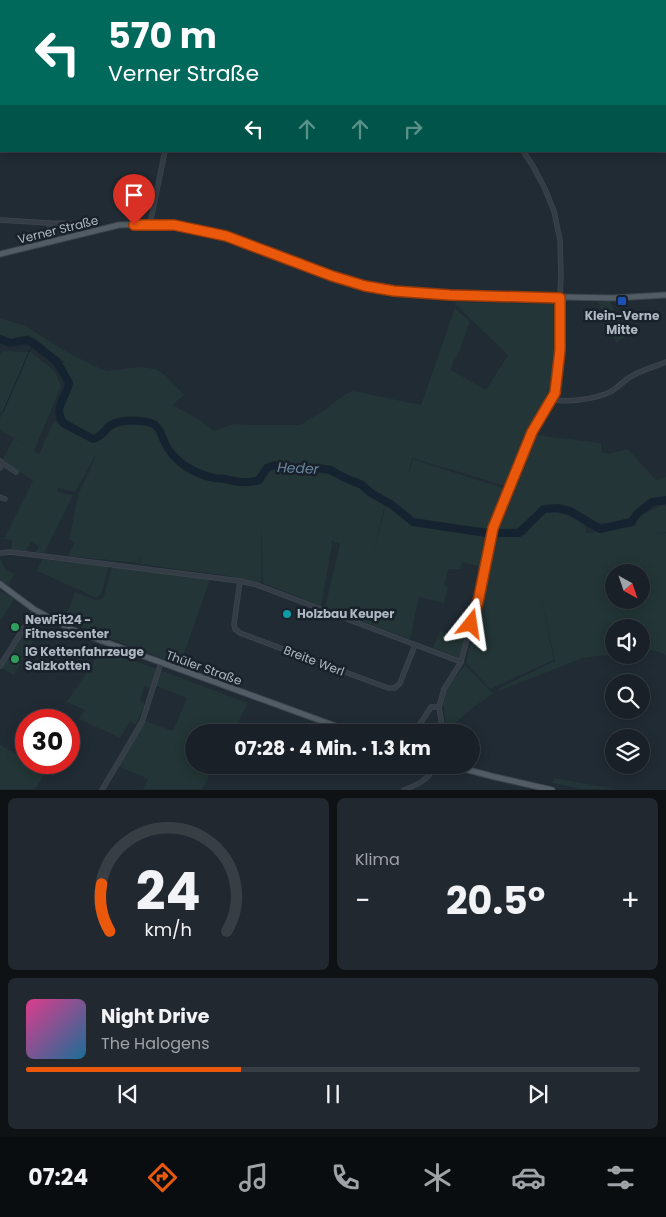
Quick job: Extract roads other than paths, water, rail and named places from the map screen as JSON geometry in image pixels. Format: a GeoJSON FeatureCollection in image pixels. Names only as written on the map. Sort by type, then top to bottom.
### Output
{"type":"FeatureCollection","features":[{"type":"Feature","properties":{"kind":"main road","name":"Verner Straße"},"geometry":{"type":"LineString","coordinates":[[0,254],[119,225],[174,225],[226,236],[332,276],[365,286],[394,291],[450,295],[560,298],[666,296]]}},
{"type":"Feature","properties":{"kind":"main road","name":"Thüler Straße"},"geometry":{"type":"LineString","coordinates":[[0,584],[35,610],[75,631],[330,724]]}},
{"type":"Feature","properties":{"kind":"main road"},"geometry":{"type":"LineString","coordinates":[[480,773],[552,790]]}},
{"type":"Feature","properties":{"kind":"street"},"geometry":{"type":"LineString","coordinates":[[150,224],[165,152]]}},
{"type":"Feature","properties":{"kind":"street"},"geometry":{"type":"LineString","coordinates":[[442,724],[440,707],[444,689],[461,662],[478,602],[493,528],[532,432],[551,400],[556,387],[560,350],[561,274],[558,231],[554,211],[540,178],[524,152]]}},
{"type":"Feature","properties":{"kind":"street","name":"Verner Straße"},"geometry":{"type":"LineString","coordinates":[[0,220],[91,224]]}},
{"type":"Feature","properties":{"kind":"street"},"geometry":{"type":"LineString","coordinates":[[49,223],[51,242]]}},
{"type":"Feature","properties":{"kind":"street"},"geometry":{"type":"LineString","coordinates":[[551,400],[577,401],[610,392],[643,370],[666,362]]}},
{"type":"Feature","properties":{"kind":"street"},"geometry":{"type":"LineString","coordinates":[[0,468],[1,462],[16,472]]}},
{"type":"Feature","properties":{"kind":"street"},"geometry":{"type":"LineString","coordinates":[[0,497],[5,499]]}},
{"type":"Feature","properties":{"kind":"street"},"geometry":{"type":"LineString","coordinates":[[0,552],[257,585],[461,662]]}},
{"type":"Feature","properties":{"kind":"street","name":"Breite Werl"},"geometry":{"type":"LineString","coordinates":[[240,582],[234,624],[240,633],[388,688],[395,688],[400,683],[415,645]]}},
{"type":"Feature","properties":{"kind":"street"},"geometry":{"type":"LineString","coordinates":[[0,666],[35,610]]}},
{"type":"Feature","properties":{"kind":"street"},"geometry":{"type":"LineString","coordinates":[[102,790],[142,722],[162,663]]}},
{"type":"Feature","properties":{"kind":"street"},"geometry":{"type":"LineString","coordinates":[[420,724],[431,707],[440,707]]}},
{"type":"Feature","properties":{"kind":"street"},"geometry":{"type":"LineString","coordinates":[[404,790],[423,781],[430,774]]}},
{"type":"Feature","properties":{"kind":"waterway","name":"Heder"},"geometry":{"type":"LineString","coordinates":[[0,339],[10,343],[26,340],[33,343],[57,362],[69,383],[59,412],[63,423],[93,439],[118,422],[134,420],[149,422],[158,428],[173,456],[192,470],[210,477],[250,482],[259,480],[267,468],[275,465],[290,469],[318,468],[330,470],[362,485],[413,522],[494,533],[519,533],[544,509],[558,508],[570,511],[600,529],[631,522],[638,513],[652,502],[666,500]]}},
{"type":"Feature","properties":{"kind":"waterway"},"geometry":{"type":"LineString","coordinates":[[3,412],[33,343]]}},
{"type":"Feature","properties":{"kind":"place","name":"Klein-Verne Mitte"},"geometry":{"type":"Point","coordinates":[622,301]}},
{"type":"Feature","properties":{"kind":"place","name":"Holzbau Keuper"},"geometry":{"type":"Point","coordinates":[287,614]}},
{"type":"Feature","properties":{"kind":"place","name":"NewFit24 - Fitnesscenter"},"geometry":{"type":"Point","coordinates":[15,627]}},
{"type":"Feature","properties":{"kind":"place","name":"IG Kettenfahrzeuge Salzkotten"},"geometry":{"type":"Point","coordinates":[15,659]}}]}
